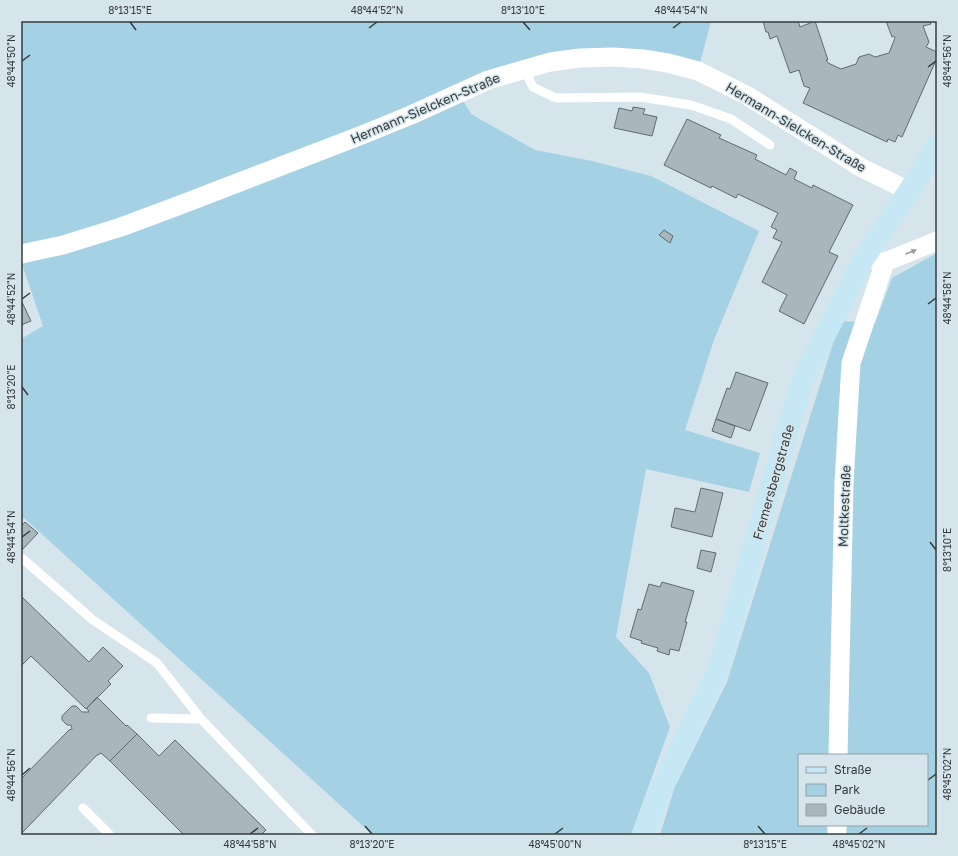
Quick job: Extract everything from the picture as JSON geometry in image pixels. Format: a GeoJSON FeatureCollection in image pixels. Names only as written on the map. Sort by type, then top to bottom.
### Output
{"type":"FeatureCollection","features":[{"type":"Feature","properties":{"kind":"main road","name":"Fremersbergstraße"},"geometry":{"type":"LineString","coordinates":[[643,835],[658,796],[718,670],[802,380],[864,258],[909,191],[933,159]]}},
{"type":"Feature","properties":{"kind":"street","name":"Hermann-Sielcken-Straße"},"geometry":{"type":"LineString","coordinates":[[21,254],[78,240],[121,227],[180,206],[411,115],[488,80],[550,62],[580,58],[613,57],[649,60],[668,63],[698,71],[746,94],[862,168],[909,191]]}},
{"type":"Feature","properties":{"kind":"street"},"geometry":{"type":"LineString","coordinates":[[864,258],[885,262],[937,241]]}},
{"type":"Feature","properties":{"kind":"street","name":"Moltkestraße"},"geometry":{"type":"LineString","coordinates":[[838,754],[844,483],[851,363],[885,262]]}},
{"type":"Feature","properties":{"kind":"lane"},"geometry":{"type":"LineString","coordinates":[[524,69],[533,87],[556,98],[640,97],[691,104],[731,119],[770,145]]}},
{"type":"Feature","properties":{"kind":"lane"},"geometry":{"type":"LineString","coordinates":[[21,561],[23,559],[93,620],[157,663],[201,719],[312,835]]}},
{"type":"Feature","properties":{"kind":"lane"},"geometry":{"type":"LineString","coordinates":[[151,718],[201,719]]}},
{"type":"Feature","properties":{"kind":"lane"},"geometry":{"type":"LineString","coordinates":[[83,808],[110,835]]}},
{"type":"Feature","properties":{"kind":"green space"},"geometry":{"type":"Polygon","coordinates":[[[21,21],[711,21],[698,71],[613,57],[458,92],[471,114],[535,150],[592,161],[651,176],[759,231],[714,340],[685,430],[760,453],[749,492],[646,469],[616,637],[649,673],[670,727],[631,835],[373,835],[24,518],[21,521],[21,339],[43,326],[22,264],[64,251],[21,254],[21,21]]]}},
{"type":"Feature","properties":{"kind":"green space"},"geometry":{"type":"Polygon","coordinates":[[[937,253],[937,835],[660,835],[674,789],[727,682],[840,321],[875,323],[892,278],[937,253]]]}},
{"type":"Feature","properties":{"kind":"building"},"geometry":{"type":"Polygon","coordinates":[[[763,21],[798,21],[800,27],[815,21],[828,60],[826,60],[828,63],[841,69],[856,64],[859,57],[869,54],[875,57],[889,53],[895,38],[894,36],[892,37],[886,21],[930,21],[931,24],[923,26],[929,42],[926,47],[937,52],[937,58],[902,137],[898,135],[895,142],[888,139],[887,142],[803,103],[810,88],[804,86],[799,70],[790,73],[777,36],[770,39],[763,21]]]}},
{"type":"Feature","properties":{"kind":"building"},"geometry":{"type":"Polygon","coordinates":[[[633,107],[645,109],[643,114],[657,117],[652,136],[614,128],[619,108],[632,111],[633,107]]]}},
{"type":"Feature","properties":{"kind":"building"},"geometry":{"type":"Polygon","coordinates":[[[687,119],[721,135],[719,138],[757,155],[755,159],[786,175],[790,168],[797,172],[794,179],[812,188],[813,185],[853,205],[829,252],[838,256],[804,324],[779,311],[787,295],[762,282],[782,242],[773,238],[777,230],[771,227],[778,213],[738,194],[736,198],[712,186],[711,188],[664,165],[687,119]]]}},
{"type":"Feature","properties":{"kind":"building"},"geometry":{"type":"Polygon","coordinates":[[[664,230],[673,236],[670,243],[659,235],[664,230]]]}},
{"type":"Feature","properties":{"kind":"building"},"geometry":{"type":"Polygon","coordinates":[[[21,300],[31,321],[21,325],[21,300]]]}},
{"type":"Feature","properties":{"kind":"building"},"geometry":{"type":"Polygon","coordinates":[[[736,372],[768,383],[750,431],[716,419],[727,388],[730,389],[736,372]]]}},
{"type":"Feature","properties":{"kind":"building"},"geometry":{"type":"Polygon","coordinates":[[[716,419],[735,426],[731,438],[712,431],[716,419]]]}},
{"type":"Feature","properties":{"kind":"building"},"geometry":{"type":"Polygon","coordinates":[[[701,488],[723,493],[712,537],[671,527],[675,508],[695,512],[701,488]]]}},
{"type":"Feature","properties":{"kind":"building"},"geometry":{"type":"Polygon","coordinates":[[[25,522],[38,533],[21,551],[21,526],[25,522]]]}},
{"type":"Feature","properties":{"kind":"building"},"geometry":{"type":"Polygon","coordinates":[[[701,550],[716,553],[711,572],[697,568],[701,550]]]}},
{"type":"Feature","properties":{"kind":"building"},"geometry":{"type":"Polygon","coordinates":[[[662,582],[694,591],[685,622],[687,622],[679,651],[670,649],[669,655],[657,651],[658,648],[641,643],[642,641],[630,637],[638,609],[641,610],[649,584],[660,587],[662,582]]]}},
{"type":"Feature","properties":{"kind":"building"},"geometry":{"type":"Polygon","coordinates":[[[21,596],[89,662],[103,647],[123,666],[108,681],[111,684],[86,709],[31,656],[21,666],[21,596]]]}},
{"type":"Feature","properties":{"kind":"building"},"geometry":{"type":"Polygon","coordinates":[[[97,697],[126,726],[127,725],[137,734],[110,761],[101,753],[96,756],[21,834],[21,779],[69,730],[72,729],[71,725],[67,725],[62,720],[62,716],[72,706],[76,706],[82,712],[89,712],[87,708],[97,697]]]}},
{"type":"Feature","properties":{"kind":"building"},"geometry":{"type":"Polygon","coordinates":[[[137,734],[159,756],[175,740],[266,830],[261,835],[184,835],[110,761],[137,734]]]}}]}
